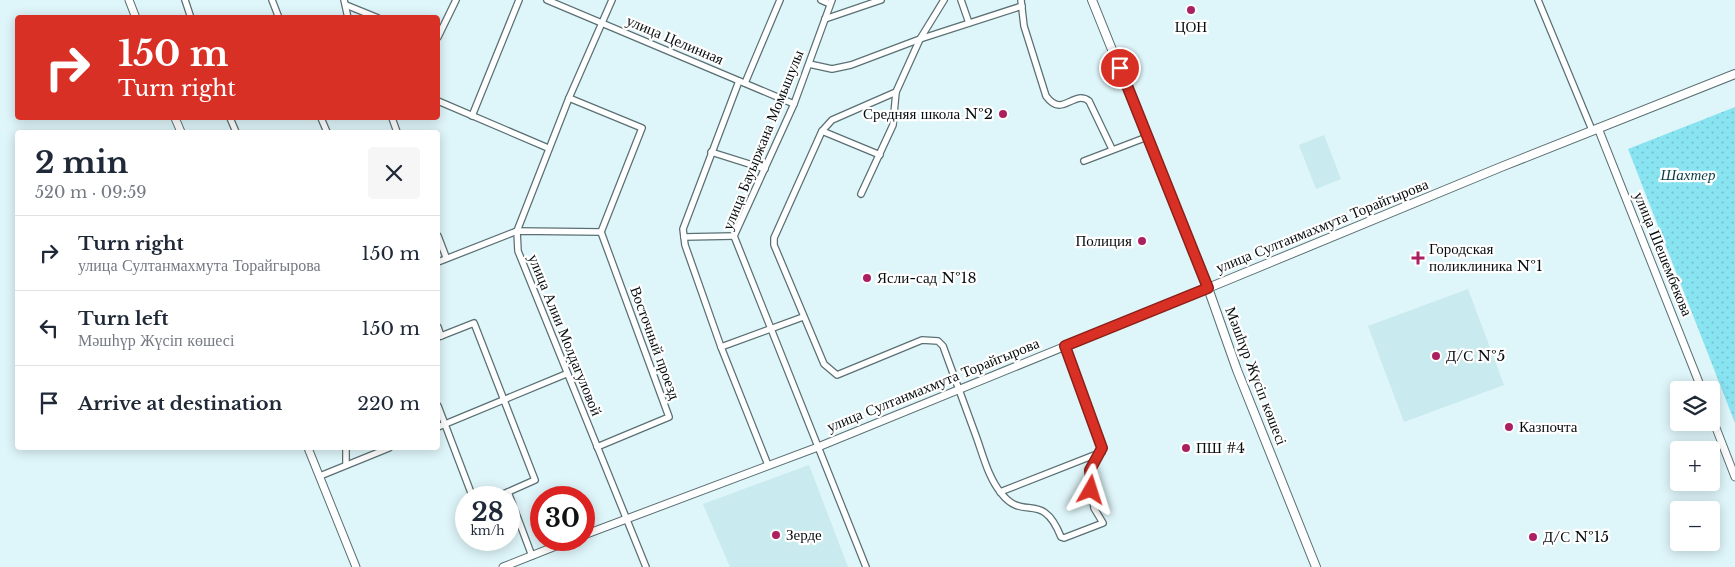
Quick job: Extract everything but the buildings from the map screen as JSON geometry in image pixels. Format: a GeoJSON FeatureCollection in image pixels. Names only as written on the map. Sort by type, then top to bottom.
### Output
{"type":"FeatureCollection","features":[{"type":"Feature","properties":{"kind":"main road","name":"Мәшһүр Жүсіп көшесі"},"geometry":{"type":"LineString","coordinates":[[1092,0],[1208,288],[1237,370],[1316,567]]}},
{"type":"Feature","properties":{"kind":"main road","name":"улица Султанмахмута Торайгырова"},"geometry":{"type":"LineString","coordinates":[[1208,288],[1595,129],[1735,74]]}},
{"type":"Feature","properties":{"kind":"street"},"geometry":{"type":"LineString","coordinates":[[129,0],[135,15]]}},
{"type":"Feature","properties":{"kind":"street"},"geometry":{"type":"LineString","coordinates":[[185,0],[190,15]]}},
{"type":"Feature","properties":{"kind":"street"},"geometry":{"type":"LineString","coordinates":[[272,0],[278,15]]}},
{"type":"Feature","properties":{"kind":"street"},"geometry":{"type":"LineString","coordinates":[[440,33],[456,0]]}},
{"type":"Feature","properties":{"kind":"street"},"geometry":{"type":"LineString","coordinates":[[472,116],[519,0]]}},
{"type":"Feature","properties":{"kind":"street","name":"улица Целинная"},"geometry":{"type":"LineString","coordinates":[[547,0],[794,104]]}},
{"type":"Feature","properties":{"kind":"street","name":"улица Алии Молдагуловой"},"geometry":{"type":"LineString","coordinates":[[612,0],[548,148],[517,231],[518,251],[566,374],[646,567]]}},
{"type":"Feature","properties":{"kind":"street"},"geometry":{"type":"LineString","coordinates":[[745,84],[780,0]]}},
{"type":"Feature","properties":{"kind":"street"},"geometry":{"type":"LineString","coordinates":[[820,0],[831,2]]}},
{"type":"Feature","properties":{"kind":"street"},"geometry":{"type":"LineString","coordinates":[[825,19],[881,0]]}},
{"type":"Feature","properties":{"kind":"street"},"geometry":{"type":"LineString","coordinates":[[861,194],[893,125],[896,92],[920,39],[944,0]]}},
{"type":"Feature","properties":{"kind":"street"},"geometry":{"type":"LineString","coordinates":[[961,0],[969,23]]}},
{"type":"Feature","properties":{"kind":"street"},"geometry":{"type":"LineString","coordinates":[[1538,0],[1595,129]]}},
{"type":"Feature","properties":{"kind":"street"},"geometry":{"type":"LineString","coordinates":[[345,2],[347,15]]}},
{"type":"Feature","properties":{"kind":"street"},"geometry":{"type":"LineString","coordinates":[[345,2],[372,15]]}},
{"type":"Feature","properties":{"kind":"street","name":"улица Бауыржана Момышулы"},"geometry":{"type":"LineString","coordinates":[[831,2],[794,104],[734,236],[866,567]]}},
{"type":"Feature","properties":{"kind":"street"},"geometry":{"type":"LineString","coordinates":[[809,64],[832,69],[851,65],[1021,3],[1024,26],[1046,96],[1052,103],[1058,105],[1069,103],[1078,97],[1084,97],[1088,101],[1112,150]]}},
{"type":"Feature","properties":{"kind":"street"},"geometry":{"type":"LineString","coordinates":[[738,81],[683,229],[685,245],[721,347],[768,465]]}},
{"type":"Feature","properties":{"kind":"street"},"geometry":{"type":"LineString","coordinates":[[896,92],[832,120],[822,131],[774,238],[774,245],[824,364],[837,376],[922,340],[938,341],[942,346],[959,389],[988,470],[1000,492],[1009,502],[1023,508],[1037,508],[1046,511],[1055,520],[1061,536],[1064,538],[1087,531],[1104,523],[1094,508],[1090,476],[1090,470],[1102,452]]}},
{"type":"Feature","properties":{"kind":"street"},"geometry":{"type":"LineString","coordinates":[[440,261],[517,231],[601,232],[642,128],[568,98]]}},
{"type":"Feature","properties":{"kind":"street"},"geometry":{"type":"LineString","coordinates":[[440,102],[548,148]]}},
{"type":"Feature","properties":{"kind":"street","name":"улица Шешембекова"},"geometry":{"type":"LineString","coordinates":[[1595,129],[1698,381]]}},
{"type":"Feature","properties":{"kind":"street"},"geometry":{"type":"LineString","coordinates":[[822,131],[880,155]]}},
{"type":"Feature","properties":{"kind":"street"},"geometry":{"type":"LineString","coordinates":[[1084,161],[1147,137]]}},
{"type":"Feature","properties":{"kind":"street"},"geometry":{"type":"LineString","coordinates":[[711,152],[764,169]]}},
{"type":"Feature","properties":{"kind":"street","name":"Восточный проезд"},"geometry":{"type":"LineString","coordinates":[[597,447],[670,417],[601,232]]}},
{"type":"Feature","properties":{"kind":"street"},"geometry":{"type":"LineString","coordinates":[[684,237],[734,236]]}},
{"type":"Feature","properties":{"kind":"street"},"geometry":{"type":"LineString","coordinates":[[440,241],[446,257]]}},
{"type":"Feature","properties":{"kind":"street","name":"улица Султанмахмута Торайгырова"},"geometry":{"type":"LineString","coordinates":[[595,531],[818,447],[1208,288]]}},
{"type":"Feature","properties":{"kind":"street"},"geometry":{"type":"LineString","coordinates":[[721,347],[803,317]]}},
{"type":"Feature","properties":{"kind":"street"},"geometry":{"type":"LineString","coordinates":[[440,337],[474,323],[535,480],[520,487]]}},
{"type":"Feature","properties":{"kind":"street"},"geometry":{"type":"LineString","coordinates":[[1065,346],[1102,452]]}},
{"type":"Feature","properties":{"kind":"street"},"geometry":{"type":"LineString","coordinates":[[440,426],[566,374]]}},
{"type":"Feature","properties":{"kind":"street"},"geometry":{"type":"LineString","coordinates":[[440,411],[468,486]]}},
{"type":"Feature","properties":{"kind":"street"},"geometry":{"type":"LineString","coordinates":[[1717,431],[1735,477]]}},
{"type":"Feature","properties":{"kind":"street"},"geometry":{"type":"LineString","coordinates":[[309,450],[356,567]]}},
{"type":"Feature","properties":{"kind":"street"},"geometry":{"type":"LineString","coordinates":[[346,450],[346,465]]}},
{"type":"Feature","properties":{"kind":"street"},"geometry":{"type":"LineString","coordinates":[[320,476],[383,450]]}},
{"type":"Feature","properties":{"kind":"street"},"geometry":{"type":"LineString","coordinates":[[1000,492],[1102,452]]}},
{"type":"Feature","properties":{"kind":"street"},"geometry":{"type":"LineString","coordinates":[[520,524],[532,556]]}},
{"type":"Feature","properties":{"kind":"street"},"geometry":{"type":"LineString","coordinates":[[503,567],[544,551]]}},
{"type":"Feature","properties":{"kind":"shaded area"},"geometry":{"type":"Polygon","coordinates":[[[1324,135],[1341,179],[1316,189],[1299,145],[1324,135]]]}},
{"type":"Feature","properties":{"kind":"shaded area","name":"Д/С №5"},"geometry":{"type":"Polygon","coordinates":[[[1468,289],[1504,385],[1404,422],[1368,326],[1468,289]]]}},
{"type":"Feature","properties":{"kind":"shaded area","name":"Зерде"},"geometry":{"type":"Polygon","coordinates":[[[809,465],[848,567],[730,567],[703,504],[809,465]]]}},
{"type":"Feature","properties":{"kind":"green space","name":"Шахтер"},"geometry":{"type":"Polygon","coordinates":[[[1735,107],[1735,423],[1720,381],[1628,149],[1735,107]]]}},
{"type":"Feature","properties":{"kind":"place","name":"ЦОН"},"geometry":{"type":"Point","coordinates":[1191,10]}},
{"type":"Feature","properties":{"kind":"place","name":"Средняя школа №2"},"geometry":{"type":"Point","coordinates":[1003,114]}},
{"type":"Feature","properties":{"kind":"place","name":"Полиция"},"geometry":{"type":"Point","coordinates":[1142,241]}},
{"type":"Feature","properties":{"kind":"place","name":"Городская поликлиника №1"},"geometry":{"type":"Point","coordinates":[1418,258]}},
{"type":"Feature","properties":{"kind":"place","name":"Ясли-сад №18"},"geometry":{"type":"Point","coordinates":[867,278]}},
{"type":"Feature","properties":{"kind":"place","name":"Д/С №5"},"geometry":{"type":"Point","coordinates":[1436,356]}},
{"type":"Feature","properties":{"kind":"place","name":"Казпочта"},"geometry":{"type":"Point","coordinates":[1509,427]}},
{"type":"Feature","properties":{"kind":"place","name":"ПШ #4"},"geometry":{"type":"Point","coordinates":[1186,448]}},
{"type":"Feature","properties":{"kind":"place","name":"Зерде"},"geometry":{"type":"Point","coordinates":[776,535]}},
{"type":"Feature","properties":{"kind":"place","name":"Д/С №15"},"geometry":{"type":"Point","coordinates":[1533,537]}},
{"type":"Feature","properties":{"kind":"route"},"geometry":{"type":"LineString","coordinates":[[1091,490],[1090,470],[1102,452],[1102,448],[1065,346],[1208,288],[1120,68]]}}]}
